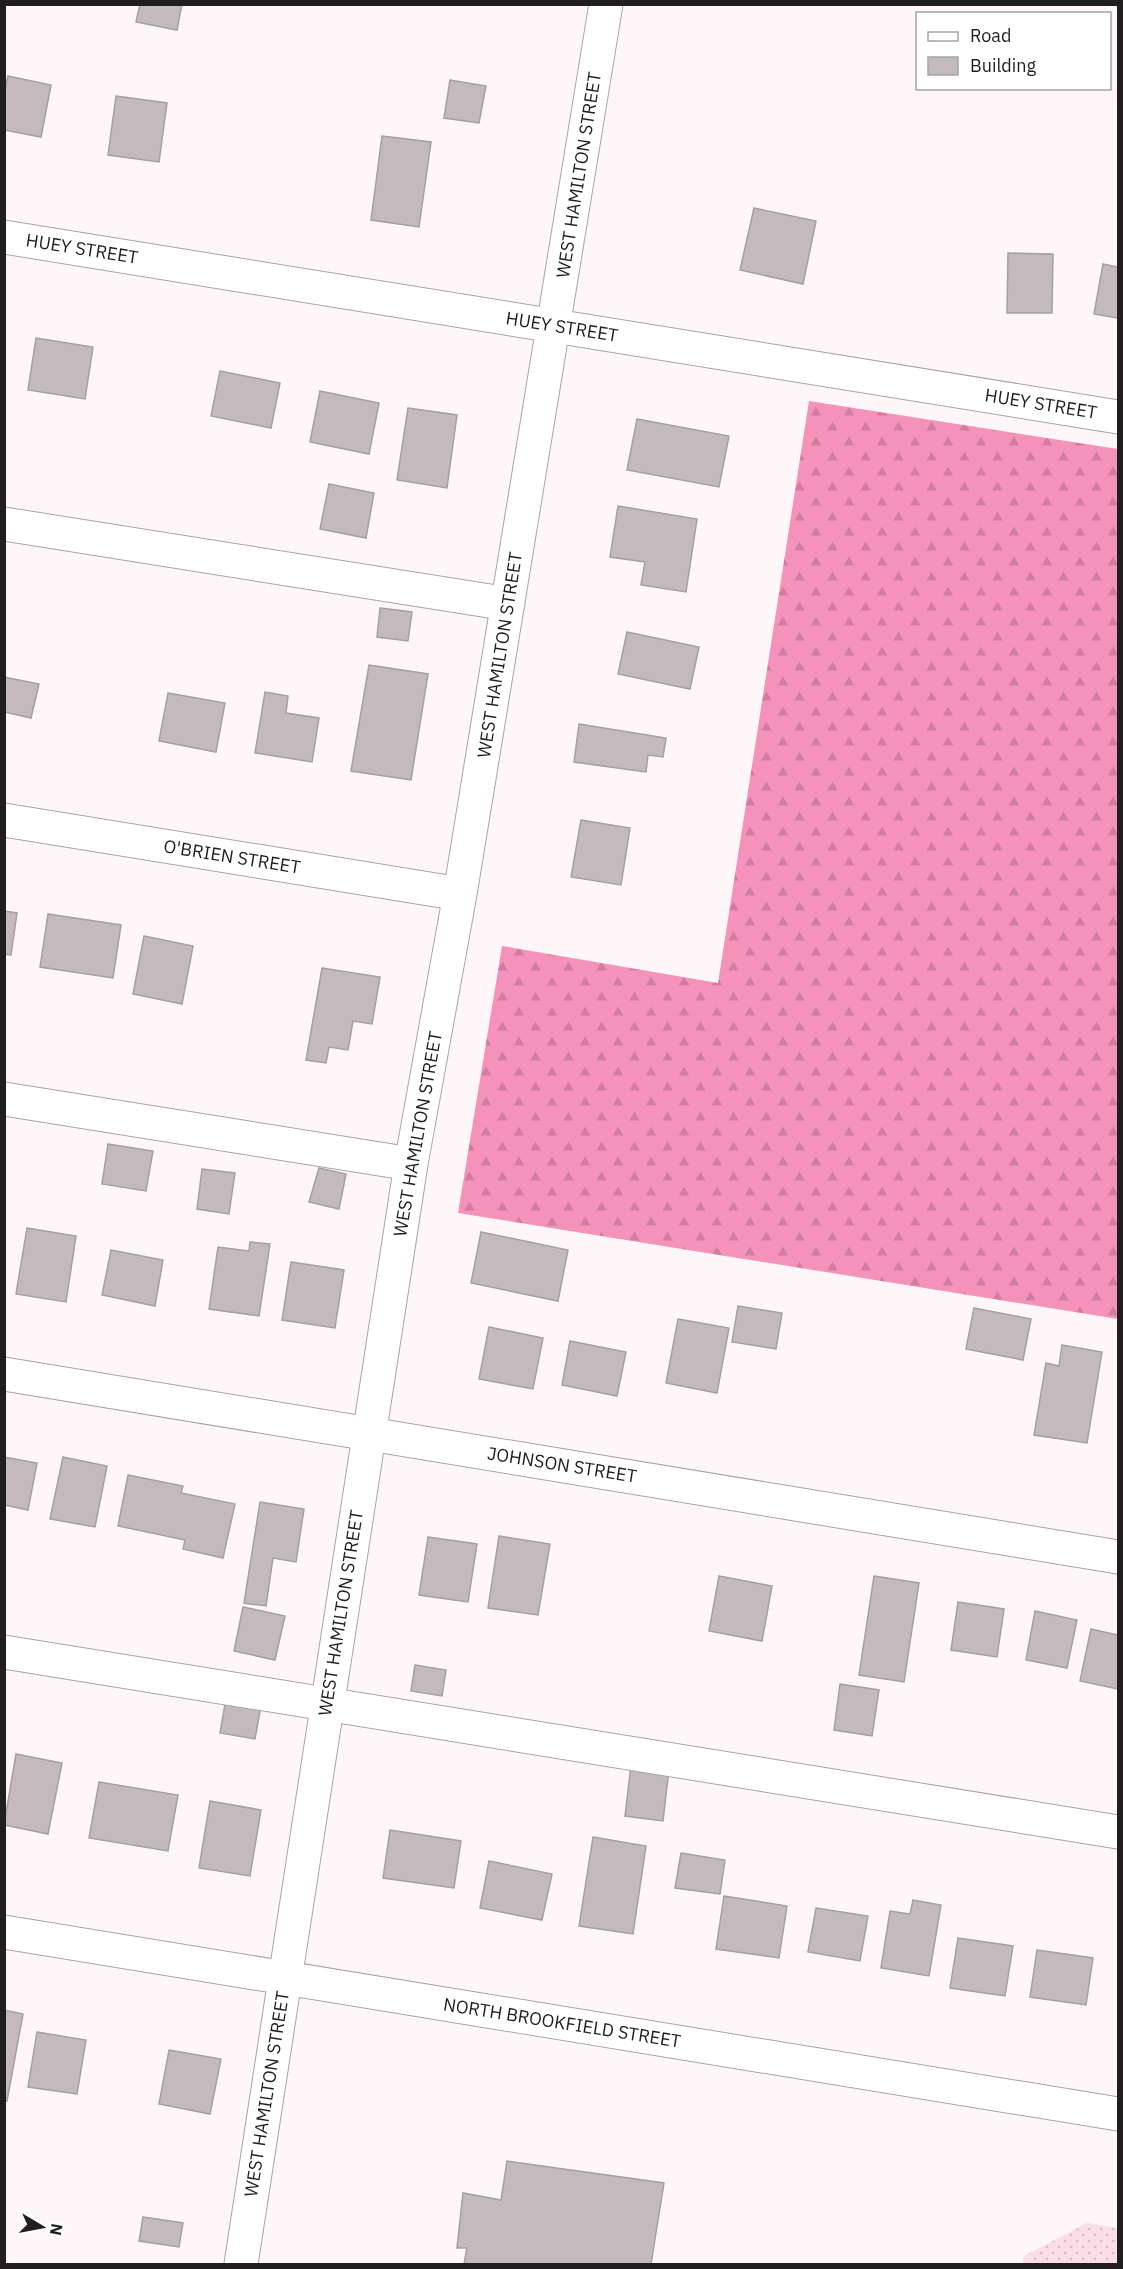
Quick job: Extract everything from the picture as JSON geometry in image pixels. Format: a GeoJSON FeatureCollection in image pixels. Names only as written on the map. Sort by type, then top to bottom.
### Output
{"type":"FeatureCollection","features":[{"type":"Feature","properties":{"kind":"street","name":"WEST HAMILTON STREET"},"geometry":{"type":"LineString","coordinates":[[241,2265],[411,1164],[460,894],[606,4]]}},
{"type":"Feature","properties":{"kind":"street","name":"HUEY STREET"},"geometry":{"type":"LineString","coordinates":[[4,237],[1119,417]]}},
{"type":"Feature","properties":{"kind":"street"},"geometry":{"type":"LineString","coordinates":[[4,524],[508,604]]}},
{"type":"Feature","properties":{"kind":"street","name":"O'BRIEN STREET"},"geometry":{"type":"LineString","coordinates":[[4,820],[460,894]]}},
{"type":"Feature","properties":{"kind":"street"},"geometry":{"type":"LineString","coordinates":[[4,1099],[411,1164]]}},
{"type":"Feature","properties":{"kind":"street","name":"JOHNSON STREET"},"geometry":{"type":"LineString","coordinates":[[4,1374],[1119,1557]]}},
{"type":"Feature","properties":{"kind":"street"},"geometry":{"type":"LineString","coordinates":[[4,1652],[1119,1832]]}},
{"type":"Feature","properties":{"kind":"street","name":"NORTH BROOKFIELD STREET"},"geometry":{"type":"LineString","coordinates":[[4,1932],[1119,2114]]}},
{"type":"Feature","properties":{"kind":"green space"},"geometry":{"type":"Polygon","coordinates":[[[809,401],[1118,449],[1118,1319],[458,1213],[502,946],[718,983],[809,401]]]}},
{"type":"Feature","properties":{"kind":"shaded area"},"geometry":{"type":"Polygon","coordinates":[[[1087,2223],[1118,2228],[1118,2264],[1023,2264],[1024,2256],[1087,2223]]]}},
{"type":"Feature","properties":{"kind":"building"},"geometry":{"type":"Polygon","coordinates":[[[140,4],[182,4],[177,30],[136,22],[140,4]]]}},
{"type":"Feature","properties":{"kind":"building"},"geometry":{"type":"Polygon","coordinates":[[[8,76],[51,85],[41,137],[4,130],[4,94],[8,76]]]}},
{"type":"Feature","properties":{"kind":"building"},"geometry":{"type":"Polygon","coordinates":[[[450,80],[486,86],[479,123],[444,118],[450,80]]]}},
{"type":"Feature","properties":{"kind":"building"},"geometry":{"type":"Polygon","coordinates":[[[116,96],[167,103],[159,162],[108,155],[116,96]]]}},
{"type":"Feature","properties":{"kind":"building"},"geometry":{"type":"Polygon","coordinates":[[[382,136],[431,142],[419,227],[371,220],[382,136]]]}},
{"type":"Feature","properties":{"kind":"building"},"geometry":{"type":"Polygon","coordinates":[[[754,208],[816,221],[803,284],[740,270],[754,208]]]}},
{"type":"Feature","properties":{"kind":"building"},"geometry":{"type":"Polygon","coordinates":[[[1008,253],[1053,254],[1052,313],[1007,313],[1008,253]]]}},
{"type":"Feature","properties":{"kind":"building"},"geometry":{"type":"Polygon","coordinates":[[[1103,264],[1118,267],[1118,318],[1094,314],[1103,264]]]}},
{"type":"Feature","properties":{"kind":"building"},"geometry":{"type":"Polygon","coordinates":[[[36,338],[93,347],[85,399],[28,390],[36,338]]]}},
{"type":"Feature","properties":{"kind":"building"},"geometry":{"type":"Polygon","coordinates":[[[220,371],[280,383],[271,428],[211,416],[220,371]]]}},
{"type":"Feature","properties":{"kind":"building"},"geometry":{"type":"Polygon","coordinates":[[[320,391],[379,403],[369,454],[310,442],[320,391]]]}},
{"type":"Feature","properties":{"kind":"building"},"geometry":{"type":"Polygon","coordinates":[[[408,408],[457,415],[447,488],[397,480],[408,408]]]}},
{"type":"Feature","properties":{"kind":"building"},"geometry":{"type":"Polygon","coordinates":[[[637,419],[729,436],[719,487],[627,470],[637,419]]]}},
{"type":"Feature","properties":{"kind":"building"},"geometry":{"type":"Polygon","coordinates":[[[329,484],[374,493],[366,538],[320,529],[329,484]]]}},
{"type":"Feature","properties":{"kind":"building"},"geometry":{"type":"Polygon","coordinates":[[[618,506],[697,519],[686,592],[641,585],[645,562],[610,557],[618,506]]]}},
{"type":"Feature","properties":{"kind":"building"},"geometry":{"type":"Polygon","coordinates":[[[380,608],[412,612],[408,641],[377,637],[380,608]]]}},
{"type":"Feature","properties":{"kind":"building"},"geometry":{"type":"Polygon","coordinates":[[[627,632],[699,647],[690,689],[618,674],[627,632]]]}},
{"type":"Feature","properties":{"kind":"building"},"geometry":{"type":"Polygon","coordinates":[[[369,665],[428,674],[411,780],[351,771],[369,665]]]}},
{"type":"Feature","properties":{"kind":"building"},"geometry":{"type":"Polygon","coordinates":[[[4,677],[39,684],[31,718],[4,712],[4,677]]]}},
{"type":"Feature","properties":{"kind":"building"},"geometry":{"type":"Polygon","coordinates":[[[265,692],[288,696],[286,713],[319,718],[312,762],[255,753],[265,692]]]}},
{"type":"Feature","properties":{"kind":"building"},"geometry":{"type":"Polygon","coordinates":[[[168,693],[225,703],[216,752],[159,741],[168,693]]]}},
{"type":"Feature","properties":{"kind":"building"},"geometry":{"type":"Polygon","coordinates":[[[579,724],[666,738],[663,757],[648,755],[646,772],[574,762],[579,724]]]}},
{"type":"Feature","properties":{"kind":"building"},"geometry":{"type":"Polygon","coordinates":[[[581,820],[630,828],[621,885],[571,877],[581,820]]]}},
{"type":"Feature","properties":{"kind":"building"},"geometry":{"type":"Polygon","coordinates":[[[4,911],[17,913],[11,955],[4,954],[4,911]]]}},
{"type":"Feature","properties":{"kind":"building"},"geometry":{"type":"Polygon","coordinates":[[[48,914],[121,925],[113,978],[40,967],[48,914]]]}},
{"type":"Feature","properties":{"kind":"building"},"geometry":{"type":"Polygon","coordinates":[[[144,936],[193,946],[182,1004],[133,994],[144,936]]]}},
{"type":"Feature","properties":{"kind":"building"},"geometry":{"type":"Polygon","coordinates":[[[322,968],[380,977],[372,1024],[353,1021],[348,1050],[329,1047],[326,1063],[306,1060],[322,968]]]}},
{"type":"Feature","properties":{"kind":"building"},"geometry":{"type":"Polygon","coordinates":[[[108,1144],[153,1151],[146,1191],[102,1184],[108,1144]]]}},
{"type":"Feature","properties":{"kind":"building"},"geometry":{"type":"Polygon","coordinates":[[[319,1168],[346,1174],[339,1209],[309,1202],[319,1168]]]}},
{"type":"Feature","properties":{"kind":"building"},"geometry":{"type":"Polygon","coordinates":[[[202,1169],[235,1173],[229,1214],[197,1209],[202,1169]]]}},
{"type":"Feature","properties":{"kind":"building"},"geometry":{"type":"Polygon","coordinates":[[[27,1228],[76,1236],[66,1302],[16,1294],[27,1228]]]}},
{"type":"Feature","properties":{"kind":"building"},"geometry":{"type":"Polygon","coordinates":[[[481,1232],[568,1250],[558,1301],[471,1283],[481,1232]]]}},
{"type":"Feature","properties":{"kind":"building"},"geometry":{"type":"Polygon","coordinates":[[[250,1242],[270,1244],[259,1316],[209,1309],[218,1247],[249,1251],[250,1242]]]}},
{"type":"Feature","properties":{"kind":"building"},"geometry":{"type":"Polygon","coordinates":[[[111,1250],[163,1260],[155,1306],[102,1295],[111,1250]]]}},
{"type":"Feature","properties":{"kind":"building"},"geometry":{"type":"Polygon","coordinates":[[[291,1262],[344,1270],[335,1328],[282,1320],[291,1262]]]}},
{"type":"Feature","properties":{"kind":"building"},"geometry":{"type":"Polygon","coordinates":[[[738,1306],[782,1313],[776,1349],[732,1342],[738,1306]]]}},
{"type":"Feature","properties":{"kind":"building"},"geometry":{"type":"Polygon","coordinates":[[[974,1308],[1031,1319],[1023,1360],[966,1349],[974,1308]]]}},
{"type":"Feature","properties":{"kind":"building"},"geometry":{"type":"Polygon","coordinates":[[[678,1319],[729,1328],[717,1393],[666,1383],[678,1319]]]}},
{"type":"Feature","properties":{"kind":"building"},"geometry":{"type":"Polygon","coordinates":[[[489,1327],[543,1338],[533,1389],[479,1379],[489,1327]]]}},
{"type":"Feature","properties":{"kind":"building"},"geometry":{"type":"Polygon","coordinates":[[[570,1341],[626,1352],[617,1396],[562,1385],[570,1341]]]}},
{"type":"Feature","properties":{"kind":"building"},"geometry":{"type":"Polygon","coordinates":[[[1062,1345],[1102,1352],[1087,1443],[1034,1435],[1046,1363],[1059,1366],[1062,1345]]]}},
{"type":"Feature","properties":{"kind":"building"},"geometry":{"type":"Polygon","coordinates":[[[4,1457],[37,1463],[28,1510],[4,1505],[4,1457]]]}},
{"type":"Feature","properties":{"kind":"building"},"geometry":{"type":"Polygon","coordinates":[[[63,1457],[107,1466],[95,1527],[50,1519],[63,1457]]]}},
{"type":"Feature","properties":{"kind":"building"},"geometry":{"type":"Polygon","coordinates":[[[128,1475],[183,1486],[181,1493],[235,1504],[223,1558],[183,1549],[185,1540],[118,1526],[128,1475]]]}},
{"type":"Feature","properties":{"kind":"building"},"geometry":{"type":"Polygon","coordinates":[[[260,1502],[304,1509],[296,1562],[273,1558],[266,1606],[244,1603],[260,1502]]]}},
{"type":"Feature","properties":{"kind":"building"},"geometry":{"type":"Polygon","coordinates":[[[499,1536],[550,1544],[538,1615],[488,1608],[499,1536]]]}},
{"type":"Feature","properties":{"kind":"building"},"geometry":{"type":"Polygon","coordinates":[[[428,1537],[477,1544],[468,1602],[419,1595],[428,1537]]]}},
{"type":"Feature","properties":{"kind":"building"},"geometry":{"type":"Polygon","coordinates":[[[719,1576],[772,1586],[762,1641],[709,1631],[719,1576]]]}},
{"type":"Feature","properties":{"kind":"building"},"geometry":{"type":"Polygon","coordinates":[[[874,1576],[919,1583],[904,1682],[859,1675],[874,1576]]]}},
{"type":"Feature","properties":{"kind":"building"},"geometry":{"type":"Polygon","coordinates":[[[958,1602],[1004,1609],[997,1657],[951,1650],[958,1602]]]}},
{"type":"Feature","properties":{"kind":"building"},"geometry":{"type":"Polygon","coordinates":[[[243,1607],[285,1616],[275,1660],[234,1651],[243,1607]]]}},
{"type":"Feature","properties":{"kind":"building"},"geometry":{"type":"Polygon","coordinates":[[[1035,1611],[1077,1620],[1067,1668],[1026,1660],[1035,1611]]]}},
{"type":"Feature","properties":{"kind":"building"},"geometry":{"type":"Polygon","coordinates":[[[1091,1629],[1118,1635],[1118,1689],[1080,1681],[1091,1629]]]}},
{"type":"Feature","properties":{"kind":"building"},"geometry":{"type":"Polygon","coordinates":[[[415,1665],[446,1670],[442,1696],[411,1691],[415,1665]]]}},
{"type":"Feature","properties":{"kind":"building"},"geometry":{"type":"Polygon","coordinates":[[[840,1684],[879,1690],[872,1736],[834,1730],[840,1684]]]}},
{"type":"Feature","properties":{"kind":"building"},"geometry":{"type":"Polygon","coordinates":[[[227,1693],[262,1700],[255,1739],[220,1733],[227,1693]]]}},
{"type":"Feature","properties":{"kind":"building"},"geometry":{"type":"Polygon","coordinates":[[[16,1754],[62,1763],[48,1834],[4,1825],[16,1754]]]}},
{"type":"Feature","properties":{"kind":"building"},"geometry":{"type":"Polygon","coordinates":[[[631,1765],[669,1769],[663,1821],[625,1816],[631,1765]]]}},
{"type":"Feature","properties":{"kind":"building"},"geometry":{"type":"Polygon","coordinates":[[[99,1782],[178,1795],[168,1851],[89,1838],[99,1782]]]}},
{"type":"Feature","properties":{"kind":"building"},"geometry":{"type":"Polygon","coordinates":[[[210,1801],[261,1810],[250,1876],[199,1868],[210,1801]]]}},
{"type":"Feature","properties":{"kind":"building"},"geometry":{"type":"Polygon","coordinates":[[[390,1830],[461,1841],[454,1888],[383,1878],[390,1830]]]}},
{"type":"Feature","properties":{"kind":"building"},"geometry":{"type":"Polygon","coordinates":[[[593,1837],[646,1846],[633,1934],[579,1926],[593,1837]]]}},
{"type":"Feature","properties":{"kind":"building"},"geometry":{"type":"Polygon","coordinates":[[[681,1853],[725,1860],[720,1894],[675,1888],[681,1853]]]}},
{"type":"Feature","properties":{"kind":"building"},"geometry":{"type":"Polygon","coordinates":[[[489,1861],[552,1874],[542,1920],[480,1908],[489,1861]]]}},
{"type":"Feature","properties":{"kind":"building"},"geometry":{"type":"Polygon","coordinates":[[[724,1896],[787,1906],[779,1958],[716,1949],[724,1896]]]}},
{"type":"Feature","properties":{"kind":"building"},"geometry":{"type":"Polygon","coordinates":[[[913,1900],[941,1905],[929,1976],[881,1968],[890,1911],[910,1914],[913,1900]]]}},
{"type":"Feature","properties":{"kind":"building"},"geometry":{"type":"Polygon","coordinates":[[[816,1908],[868,1916],[860,1961],[808,1952],[816,1908]]]}},
{"type":"Feature","properties":{"kind":"building"},"geometry":{"type":"Polygon","coordinates":[[[958,1938],[1013,1946],[1005,1996],[950,1988],[958,1938]]]}},
{"type":"Feature","properties":{"kind":"building"},"geometry":{"type":"Polygon","coordinates":[[[1037,1950],[1093,1958],[1086,2005],[1030,1997],[1037,1950]]]}},
{"type":"Feature","properties":{"kind":"building"},"geometry":{"type":"Polygon","coordinates":[[[4,2010],[23,2014],[7,2101],[4,2100],[4,2010]]]}},
{"type":"Feature","properties":{"kind":"building"},"geometry":{"type":"Polygon","coordinates":[[[37,2032],[86,2040],[77,2094],[28,2087],[37,2032]]]}},
{"type":"Feature","properties":{"kind":"building"},"geometry":{"type":"Polygon","coordinates":[[[169,2050],[221,2059],[210,2114],[159,2104],[169,2050]]]}},
{"type":"Feature","properties":{"kind":"building"},"geometry":{"type":"Polygon","coordinates":[[[507,2161],[664,2183],[651,2264],[464,2264],[467,2248],[457,2248],[463,2193],[501,2200],[507,2161]]]}},
{"type":"Feature","properties":{"kind":"building"},"geometry":{"type":"Polygon","coordinates":[[[143,2217],[183,2223],[179,2247],[139,2241],[143,2217]]]}}]}
